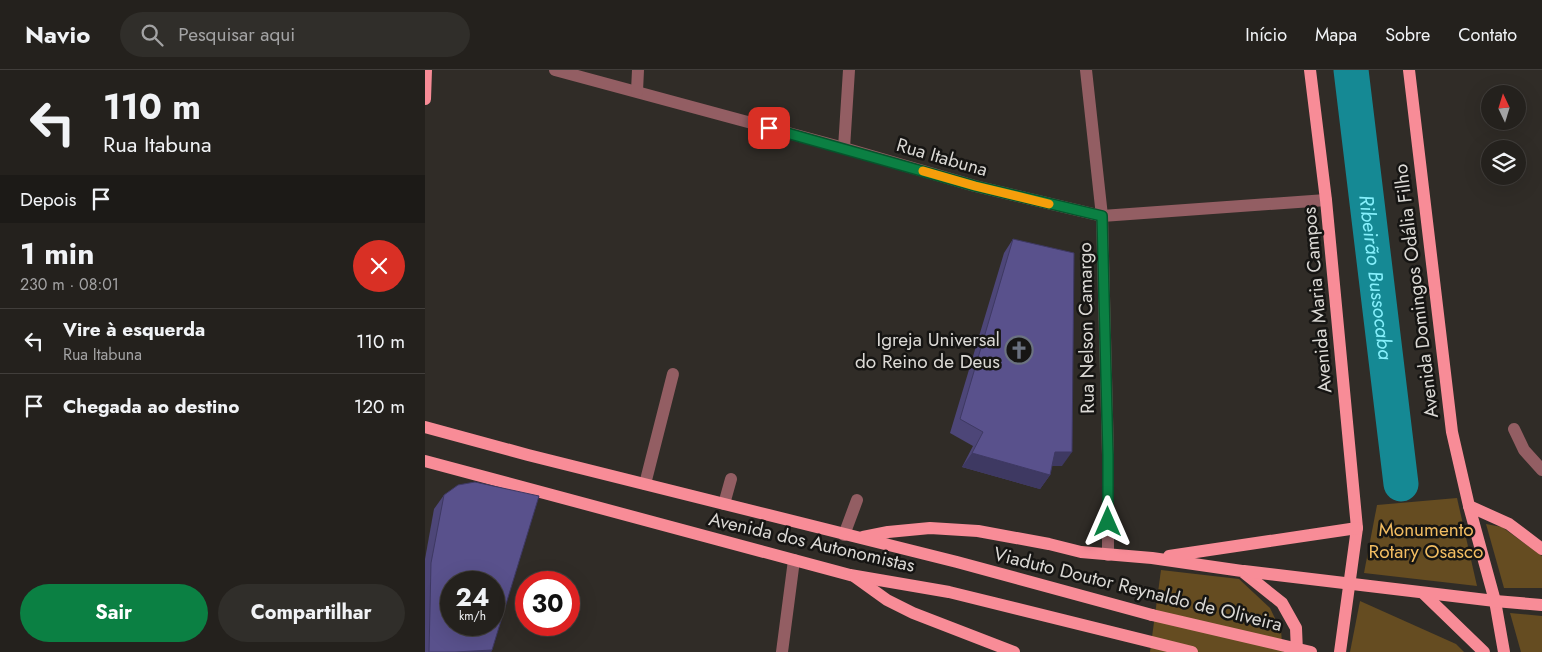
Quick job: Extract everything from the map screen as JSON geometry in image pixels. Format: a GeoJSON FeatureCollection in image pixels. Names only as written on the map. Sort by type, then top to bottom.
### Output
{"type":"FeatureCollection","features":[{"type":"Feature","properties":{"kind":"main road"},"geometry":{"type":"LineString","coordinates":[[425,99],[426,70]]}},
{"type":"Feature","properties":{"kind":"main road","name":"Avenida Maria Campos"},"geometry":{"type":"LineString","coordinates":[[1310,70],[1326,200],[1357,528],[1340,652]]}},
{"type":"Feature","properties":{"kind":"main road","name":"Avenida Domingos Odália Filho"},"geometry":{"type":"LineString","coordinates":[[1409,70],[1452,432],[1469,506],[1495,601],[1504,652]]}},
{"type":"Feature","properties":{"kind":"main road","name":"Avenida dos Autonomistas"},"geometry":{"type":"LineString","coordinates":[[425,427],[844,535],[957,562]]}},
{"type":"Feature","properties":{"kind":"main road","name":"Avenida dos Autonomistas"},"geometry":{"type":"LineString","coordinates":[[425,461],[850,574],[949,592],[1192,652]]}},
{"type":"Feature","properties":{"kind":"main road"},"geometry":{"type":"LineString","coordinates":[[1469,506],[1509,524],[1542,549]]}},
{"type":"Feature","properties":{"kind":"main road"},"geometry":{"type":"LineString","coordinates":[[857,538],[889,532],[930,528],[979,531],[1081,552],[1152,558],[1423,593],[1542,605]]}},
{"type":"Feature","properties":{"kind":"main road"},"geometry":{"type":"LineString","coordinates":[[1152,558],[1357,528]]}},
{"type":"Feature","properties":{"kind":"main road","name":"Viaduto Doutor Reynaldo de Oliveira"},"geometry":{"type":"LineString","coordinates":[[957,562],[1152,615],[1311,652]]}},
{"type":"Feature","properties":{"kind":"main road"},"geometry":{"type":"LineString","coordinates":[[1241,571],[1282,603],[1296,628],[1297,652]]}},
{"type":"Feature","properties":{"kind":"main road"},"geometry":{"type":"LineString","coordinates":[[850,574],[887,600],[913,613],[1013,652]]}},
{"type":"Feature","properties":{"kind":"main road"},"geometry":{"type":"LineString","coordinates":[[1423,593],[1484,652]]}},
{"type":"Feature","properties":{"kind":"street","name":"Rua Itabuna"},"geometry":{"type":"LineString","coordinates":[[555,70],[844,148],[975,186],[1102,216],[1326,200]]}},
{"type":"Feature","properties":{"kind":"street"},"geometry":{"type":"LineString","coordinates":[[637,91],[638,70]]}},
{"type":"Feature","properties":{"kind":"street"},"geometry":{"type":"LineString","coordinates":[[844,148],[849,70]]}},
{"type":"Feature","properties":{"kind":"street","name":"Rua Nelson Camargo"},"geometry":{"type":"LineString","coordinates":[[1086,70],[1102,216],[1108,455],[1108,555]]}},
{"type":"Feature","properties":{"kind":"street"},"geometry":{"type":"LineString","coordinates":[[645,484],[673,374]]}},
{"type":"Feature","properties":{"kind":"street"},"geometry":{"type":"LineString","coordinates":[[1514,428],[1524,450],[1542,470]]}},
{"type":"Feature","properties":{"kind":"street"},"geometry":{"type":"LineString","coordinates":[[724,504],[731,479]]}},
{"type":"Feature","properties":{"kind":"street"},"geometry":{"type":"LineString","coordinates":[[844,535],[857,500]]}},
{"type":"Feature","properties":{"kind":"street"},"geometry":{"type":"LineString","coordinates":[[782,652],[794,560]]}},
{"type":"Feature","properties":{"kind":"green space","name":"Monumento Rotary Osasco"},"geometry":{"type":"Polygon","coordinates":[[[1457,498],[1477,586],[1364,573],[1377,505],[1457,498]]]}},
{"type":"Feature","properties":{"kind":"green space"},"geometry":{"type":"Polygon","coordinates":[[[1486,524],[1502,527],[1542,556],[1542,588],[1504,588],[1486,524]]]}},
{"type":"Feature","properties":{"kind":"green space"},"geometry":{"type":"Polygon","coordinates":[[[1161,570],[1239,579],[1270,608],[1281,631],[1283,652],[1150,652],[1161,570]]]}},
{"type":"Feature","properties":{"kind":"green space"},"geometry":{"type":"Polygon","coordinates":[[[1360,601],[1456,644],[1464,652],[1350,652],[1360,601]]]}},
{"type":"Feature","properties":{"kind":"green space"},"geometry":{"type":"Polygon","coordinates":[[[1510,613],[1542,616],[1542,652],[1521,652],[1510,613]]]}},
{"type":"Feature","properties":{"kind":"building","name":"Igreja Universal do Reino de Deus"},"geometry":{"type":"Polygon","coordinates":[[[1013,239],[1074,253],[1072,452],[1055,452],[1050,475],[972,453],[983,432],[960,419],[1013,239]]]}},
{"type":"Feature","properties":{"kind":"building"},"geometry":{"type":"Polygon","coordinates":[[[475,482],[539,496],[505,607],[505,571],[440,571],[440,636],[496,636],[492,650],[429,652],[431,563],[444,495],[458,485],[475,482]]]}},
{"type":"Feature","properties":{"kind":"waterway","name":"Ribeirão Bussocaba"},"geometry":{"type":"LineString","coordinates":[[1351,70],[1401,484]]}},
{"type":"Feature","properties":{"kind":"slow traffic"},"geometry":{"type":"LineString","coordinates":[[923,171],[1049,204]]}},
{"type":"Feature","properties":{"kind":"place","name":"Igreja Universal do Reino de Deus"},"geometry":{"type":"Point","coordinates":[1019,350]}},
{"type":"Feature","properties":{"kind":"route"},"geometry":{"type":"LineString","coordinates":[[769,128],[975,186],[1102,216],[1108,522]]}}]}
